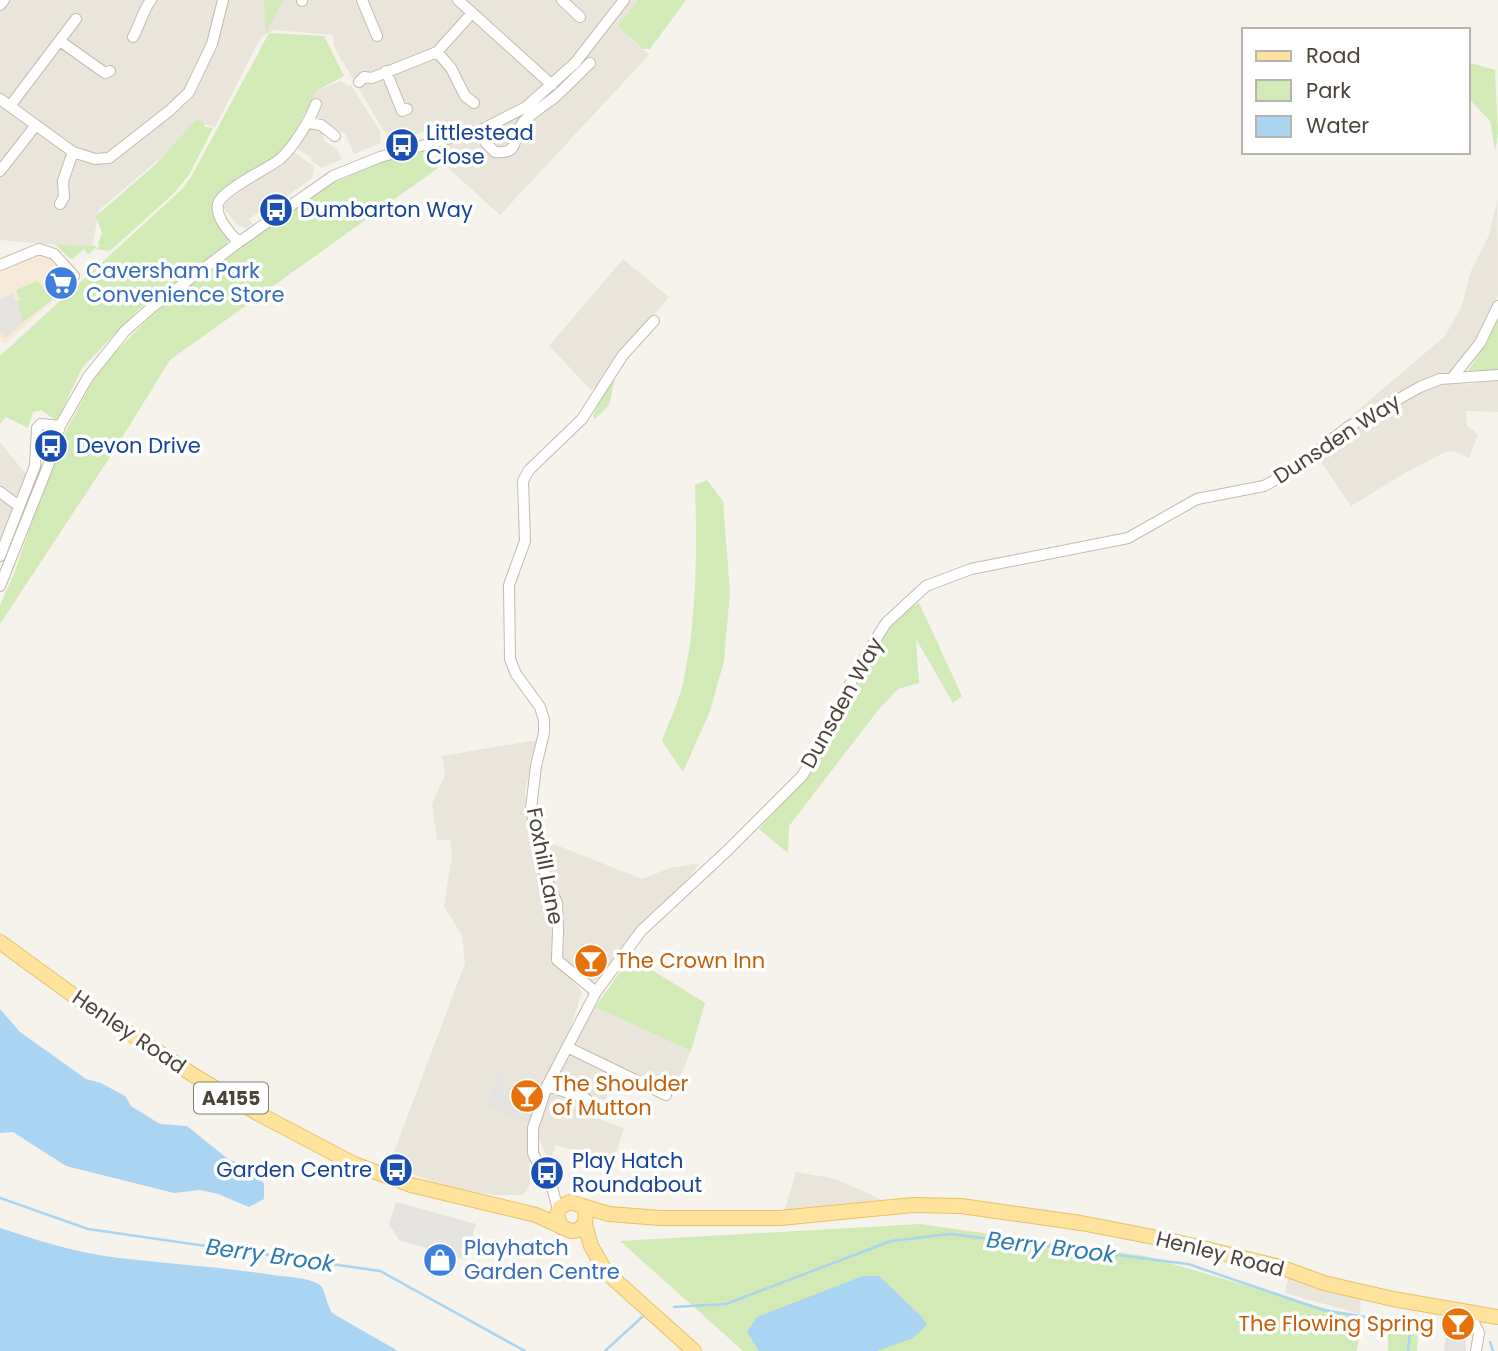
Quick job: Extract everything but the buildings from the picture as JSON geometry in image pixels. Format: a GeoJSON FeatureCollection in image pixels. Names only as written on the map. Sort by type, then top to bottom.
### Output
{"type":"FeatureCollection","features":[{"type":"Feature","properties":{"kind":"main road","name":"Henley Road"},"geometry":{"type":"LineString","coordinates":[[0,942],[151,1048],[249,1108],[322,1148],[354,1164],[411,1185],[536,1215],[566,1229],[591,1246]]}},
{"type":"Feature","properties":{"kind":"main road"},"geometry":{"type":"LineString","coordinates":[[585,1224],[579,1230],[566,1229],[557,1219],[558,1210],[566,1202],[578,1203],[587,1216],[585,1224],[591,1246],[606,1272],[694,1351]]}},
{"type":"Feature","properties":{"kind":"main road","name":"Henley Road"},"geometry":{"type":"LineString","coordinates":[[578,1203],[609,1214],[660,1218],[780,1218],[913,1205],[961,1206],[1081,1223],[1169,1240],[1280,1267],[1324,1283],[1469,1313],[1496,1316]]}},
{"type":"Feature","properties":{"kind":"main road","name":"Henley Road"},"geometry":{"type":"LineString","coordinates":[[536,1215],[558,1210]]}},
{"type":"Feature","properties":{"kind":"main road","name":"Henley Road"},"geometry":{"type":"LineString","coordinates":[[585,1224],[609,1214]]}},
{"type":"Feature","properties":{"kind":"street"},"geometry":{"type":"LineString","coordinates":[[0,5],[4,0]]}},
{"type":"Feature","properties":{"kind":"street"},"geometry":{"type":"LineString","coordinates":[[133,37],[151,0]]}},
{"type":"Feature","properties":{"kind":"street"},"geometry":{"type":"LineString","coordinates":[[0,99],[74,152],[95,159],[109,158],[189,92],[212,44],[223,0]]}},
{"type":"Feature","properties":{"kind":"street"},"geometry":{"type":"LineString","coordinates":[[362,0],[372,31]]}},
{"type":"Feature","properties":{"kind":"street"},"geometry":{"type":"LineString","coordinates":[[562,0],[580,17]]}},
{"type":"Feature","properties":{"kind":"street"},"geometry":{"type":"LineString","coordinates":[[0,586],[48,466],[60,426],[88,377],[125,331],[151,308],[317,185],[356,165],[481,130],[526,107],[575,63],[624,0]]}},
{"type":"Feature","properties":{"kind":"street"},"geometry":{"type":"LineString","coordinates":[[359,82],[364,77],[372,78],[437,52],[466,5],[552,85]]}},
{"type":"Feature","properties":{"kind":"street"},"geometry":{"type":"LineString","coordinates":[[10,106],[76,19]]}},
{"type":"Feature","properties":{"kind":"street"},"geometry":{"type":"LineString","coordinates":[[60,41],[107,72],[97,83]]}},
{"type":"Feature","properties":{"kind":"street"},"geometry":{"type":"LineString","coordinates":[[437,52],[451,68],[465,96],[474,103]]}},
{"type":"Feature","properties":{"kind":"street"},"geometry":{"type":"LineString","coordinates":[[481,130],[486,143],[495,152],[510,151],[522,124],[588,67]]}},
{"type":"Feature","properties":{"kind":"street"},"geometry":{"type":"LineString","coordinates":[[386,71],[402,111]]}},
{"type":"Feature","properties":{"kind":"street"},"geometry":{"type":"LineString","coordinates":[[239,242],[219,215],[218,205],[221,199],[248,178],[281,158],[309,123],[316,104]]}},
{"type":"Feature","properties":{"kind":"street"},"geometry":{"type":"LineString","coordinates":[[309,123],[321,125],[335,136]]}},
{"type":"Feature","properties":{"kind":"street"},"geometry":{"type":"LineString","coordinates":[[0,171],[36,125]]}},
{"type":"Feature","properties":{"kind":"street"},"geometry":{"type":"LineString","coordinates":[[60,204],[64,197],[64,181],[74,152]]}},
{"type":"Feature","properties":{"kind":"street"},"geometry":{"type":"LineString","coordinates":[[0,265],[38,249],[54,254],[74,276]]}},
{"type":"Feature","properties":{"kind":"street"},"geometry":{"type":"LineString","coordinates":[[1452,378],[1480,343],[1498,306]]}},
{"type":"Feature","properties":{"kind":"street","name":"Foxhill Lane"},"geometry":{"type":"LineString","coordinates":[[596,992],[557,960],[556,903],[546,878],[531,808],[544,720],[540,707],[516,674],[510,659],[509,585],[525,541],[523,481],[529,470],[582,419],[623,355],[654,321]]}},
{"type":"Feature","properties":{"kind":"street","name":"Dunsden Way"},"geometry":{"type":"LineString","coordinates":[[558,1210],[552,1187],[535,1160],[532,1140],[536,1117],[547,1086],[596,992],[641,931],[803,776],[826,739],[856,671],[886,623],[926,586],[971,569],[1128,537],[1197,499],[1264,486],[1293,470],[1348,427],[1420,387],[1440,379],[1498,375]]}},
{"type":"Feature","properties":{"kind":"street"},"geometry":{"type":"LineString","coordinates":[[0,556],[35,466],[37,428],[41,424],[60,426]]}},
{"type":"Feature","properties":{"kind":"street"},"geometry":{"type":"LineString","coordinates":[[0,492],[19,506]]}},
{"type":"Feature","properties":{"kind":"street"},"geometry":{"type":"LineString","coordinates":[[568,1047],[666,1095]]}},
{"type":"Feature","properties":{"kind":"street"},"geometry":{"type":"LineString","coordinates":[[547,1086],[585,1098],[595,1107]]}},
{"type":"Feature","properties":{"kind":"street","name":"Dunsden Way"},"geometry":{"type":"LineString","coordinates":[[552,1187],[578,1203]]}},
{"type":"Feature","properties":{"kind":"street"},"geometry":{"type":"LineString","coordinates":[[1469,1313],[1479,1333]]}},
{"type":"Feature","properties":{"kind":"street"},"geometry":{"type":"LineString","coordinates":[[1476,1351],[1479,1333],[1496,1316]]}},
{"type":"Feature","properties":{"kind":"shaded area"},"geometry":{"type":"Polygon","coordinates":[[[0,0],[638,0],[619,26],[649,55],[500,215],[435,156],[441,131],[429,130],[391,143],[334,47],[333,35],[274,30],[261,37],[215,127],[197,122],[178,143],[99,210],[92,248],[0,240],[0,0]]]}},
{"type":"Feature","properties":{"kind":"shaded area"},"geometry":{"type":"Polygon","coordinates":[[[340,81],[351,85],[380,131],[381,143],[354,154],[345,134],[317,118],[315,111],[302,112],[312,93],[340,81]]]}},
{"type":"Feature","properties":{"kind":"shaded area"},"geometry":{"type":"Polygon","coordinates":[[[309,129],[318,129],[323,133],[324,141],[337,149],[342,159],[322,168],[294,147],[309,129]]]}},
{"type":"Feature","properties":{"kind":"shaded area"},"geometry":{"type":"Polygon","coordinates":[[[292,151],[314,166],[312,178],[271,208],[263,209],[249,219],[253,224],[246,228],[237,225],[223,207],[227,200],[252,182],[282,166],[292,151]]]}},
{"type":"Feature","properties":{"kind":"shaded area"},"geometry":{"type":"Polygon","coordinates":[[[1497,200],[1498,295],[1480,337],[1456,365],[1463,385],[1498,380],[1498,412],[1466,411],[1467,426],[1478,434],[1469,458],[1453,451],[1443,453],[1351,506],[1312,449],[1445,336],[1461,308],[1471,271],[1489,235],[1497,200]]]}},
{"type":"Feature","properties":{"kind":"shaded area"},"geometry":{"type":"Polygon","coordinates":[[[38,247],[59,251],[82,274],[5,344],[0,340],[0,262],[38,247]]]}},
{"type":"Feature","properties":{"kind":"shaded area"},"geometry":{"type":"Polygon","coordinates":[[[623,259],[669,297],[591,390],[549,346],[623,259]]]}},
{"type":"Feature","properties":{"kind":"shaded area"},"geometry":{"type":"Polygon","coordinates":[[[13,294],[22,323],[6,338],[0,333],[0,299],[13,294]]]}},
{"type":"Feature","properties":{"kind":"shaded area"},"geometry":{"type":"Polygon","coordinates":[[[0,442],[26,474],[0,544],[0,442]]]}},
{"type":"Feature","properties":{"kind":"shaded area"},"geometry":{"type":"Polygon","coordinates":[[[537,740],[525,791],[528,816],[539,871],[557,910],[556,961],[582,992],[571,1026],[528,1125],[530,1184],[527,1191],[522,1195],[494,1195],[447,1187],[407,1172],[391,1160],[465,963],[462,936],[444,906],[452,855],[450,840],[437,840],[432,804],[445,775],[442,756],[537,740]]]}},
{"type":"Feature","properties":{"kind":"shaded area"},"geometry":{"type":"Polygon","coordinates":[[[541,839],[642,879],[670,868],[700,863],[688,879],[626,941],[606,976],[593,982],[565,963],[560,950],[552,882],[541,839]]]}},
{"type":"Feature","properties":{"kind":"shaded area"},"geometry":{"type":"Polygon","coordinates":[[[595,1007],[691,1051],[673,1093],[573,1046],[595,1007]]]}},
{"type":"Feature","properties":{"kind":"shaded area"},"geometry":{"type":"Polygon","coordinates":[[[571,1056],[615,1073],[599,1119],[624,1128],[613,1162],[556,1145],[550,1163],[537,1136],[539,1119],[547,1100],[566,1060],[571,1056]]]}},
{"type":"Feature","properties":{"kind":"shaded area"},"geometry":{"type":"Polygon","coordinates":[[[498,1073],[505,1076],[502,1084],[512,1087],[507,1101],[533,1111],[528,1123],[485,1106],[498,1073]]]}},
{"type":"Feature","properties":{"kind":"shaded area"},"geometry":{"type":"Polygon","coordinates":[[[796,1172],[836,1179],[889,1203],[784,1212],[796,1172]]]}},
{"type":"Feature","properties":{"kind":"shaded area"},"geometry":{"type":"Polygon","coordinates":[[[396,1202],[476,1224],[465,1260],[399,1240],[389,1224],[396,1202]]]}},
{"type":"Feature","properties":{"kind":"shaded area"},"geometry":{"type":"Polygon","coordinates":[[[1289,1275],[1361,1297],[1360,1314],[1285,1293],[1289,1275]]]}},
{"type":"Feature","properties":{"kind":"shaded area"},"geometry":{"type":"Polygon","coordinates":[[[1447,1329],[1465,1332],[1466,1351],[1444,1351],[1447,1329]]]}},
{"type":"Feature","properties":{"kind":"green space"},"geometry":{"type":"Polygon","coordinates":[[[264,0],[283,0],[266,33],[264,0]]]}},
{"type":"Feature","properties":{"kind":"green space"},"geometry":{"type":"Polygon","coordinates":[[[638,0],[686,0],[650,49],[643,49],[618,26],[638,0]]]}},
{"type":"Feature","properties":{"kind":"green space"},"geometry":{"type":"Polygon","coordinates":[[[269,33],[324,36],[344,76],[316,91],[285,151],[218,197],[229,239],[225,247],[139,309],[82,368],[57,421],[41,410],[33,412],[28,428],[6,417],[0,424],[0,356],[181,190],[191,177],[269,33]]]}},
{"type":"Feature","properties":{"kind":"green space"},"geometry":{"type":"Polygon","coordinates":[[[1470,63],[1495,70],[1498,133],[1495,151],[1490,121],[1470,100],[1470,63]]]}},
{"type":"Feature","properties":{"kind":"green space"},"geometry":{"type":"Polygon","coordinates":[[[196,120],[203,122],[205,127],[213,128],[189,175],[173,194],[110,251],[96,249],[102,233],[96,216],[156,164],[196,120]]]}},
{"type":"Feature","properties":{"kind":"green space"},"geometry":{"type":"Polygon","coordinates":[[[428,151],[438,168],[170,360],[0,624],[0,605],[14,574],[58,446],[99,369],[152,315],[257,234],[333,183],[387,160],[428,151]]]}},
{"type":"Feature","properties":{"kind":"green space"},"geometry":{"type":"Polygon","coordinates":[[[56,245],[97,246],[88,255],[84,249],[73,259],[56,245]]]}},
{"type":"Feature","properties":{"kind":"green space"},"geometry":{"type":"Polygon","coordinates":[[[37,281],[53,299],[22,323],[16,301],[20,300],[16,290],[37,281]]]}},
{"type":"Feature","properties":{"kind":"green space"},"geometry":{"type":"Polygon","coordinates":[[[1498,317],[1498,370],[1469,374],[1467,372],[1487,342],[1498,317]]]}},
{"type":"Feature","properties":{"kind":"green space"},"geometry":{"type":"Polygon","coordinates":[[[616,374],[609,405],[595,419],[593,416],[611,378],[616,374]]]}},
{"type":"Feature","properties":{"kind":"green space"},"geometry":{"type":"Polygon","coordinates":[[[707,480],[723,501],[730,592],[724,661],[710,711],[683,772],[662,741],[684,679],[695,583],[695,485],[707,480]]]}},
{"type":"Feature","properties":{"kind":"green space"},"geometry":{"type":"Polygon","coordinates":[[[919,603],[962,696],[953,703],[916,639],[919,683],[898,689],[879,709],[789,826],[788,853],[759,829],[810,774],[834,738],[860,679],[893,618],[919,603]]]}},
{"type":"Feature","properties":{"kind":"green space"},"geometry":{"type":"Polygon","coordinates":[[[631,957],[705,1003],[691,1051],[595,1007],[631,957]]]}},
{"type":"Feature","properties":{"kind":"green space"},"geometry":{"type":"Polygon","coordinates":[[[920,1224],[1145,1256],[1362,1319],[1357,1351],[743,1351],[620,1241],[920,1224]]]}},
{"type":"Feature","properties":{"kind":"green space"},"geometry":{"type":"Polygon","coordinates":[[[1418,1329],[1417,1351],[1388,1351],[1388,1332],[1418,1329]]]}},
{"type":"Feature","properties":{"kind":"water"},"geometry":{"type":"Polygon","coordinates":[[[0,1009],[20,1032],[86,1079],[101,1083],[125,1096],[131,1106],[160,1124],[187,1126],[228,1159],[254,1169],[264,1184],[264,1199],[249,1207],[218,1194],[200,1190],[174,1193],[66,1166],[13,1132],[0,1133],[0,1009]]]}},
{"type":"Feature","properties":{"kind":"water"},"geometry":{"type":"Polygon","coordinates":[[[0,1228],[58,1246],[103,1256],[309,1280],[322,1287],[332,1313],[398,1351],[0,1351],[0,1228]]]}},
{"type":"Feature","properties":{"kind":"water"},"geometry":{"type":"Polygon","coordinates":[[[863,1276],[879,1276],[927,1325],[913,1338],[877,1351],[759,1351],[747,1332],[757,1317],[863,1276]]]}},
{"type":"Feature","properties":{"kind":"waterway","name":"Berry Brook"},"geometry":{"type":"LineString","coordinates":[[0,1198],[88,1229],[380,1271],[525,1351]]}},
{"type":"Feature","properties":{"kind":"waterway","name":"Berry Brook"},"geometry":{"type":"LineString","coordinates":[[674,1307],[726,1304],[891,1241],[950,1234],[1188,1264],[1323,1310],[1378,1319],[1410,1331],[1408,1351]]}},
{"type":"Feature","properties":{"kind":"waterway","name":"Berry Brook"},"geometry":{"type":"LineString","coordinates":[[605,1351],[642,1317]]}},
{"type":"Feature","properties":{"kind":"waterway"},"geometry":{"type":"LineString","coordinates":[[1490,1342],[1493,1351]]}},
{"type":"Feature","properties":{"kind":"place","name":"Littlestead Close"},"geometry":{"type":"Point","coordinates":[402,145]}},
{"type":"Feature","properties":{"kind":"place","name":"Dumbarton Way"},"geometry":{"type":"Point","coordinates":[276,210]}},
{"type":"Feature","properties":{"kind":"place","name":"Caversham Park Convenience Store"},"geometry":{"type":"Point","coordinates":[61,283]}},
{"type":"Feature","properties":{"kind":"place","name":"Devon Drive"},"geometry":{"type":"Point","coordinates":[51,446]}},
{"type":"Feature","properties":{"kind":"place","name":"The Crown Inn"},"geometry":{"type":"Point","coordinates":[591,961]}},
{"type":"Feature","properties":{"kind":"place","name":"The Shoulder of Mutton"},"geometry":{"type":"Point","coordinates":[527,1096]}},
{"type":"Feature","properties":{"kind":"place","name":"Garden Centre"},"geometry":{"type":"Point","coordinates":[396,1170]}},
{"type":"Feature","properties":{"kind":"place","name":"Play Hatch Roundabout"},"geometry":{"type":"Point","coordinates":[547,1173]}},
{"type":"Feature","properties":{"kind":"place","name":"Playhatch Garden Centre"},"geometry":{"type":"Point","coordinates":[440,1260]}},
{"type":"Feature","properties":{"kind":"place","name":"The Flowing Spring"},"geometry":{"type":"Point","coordinates":[1458,1324]}}]}
